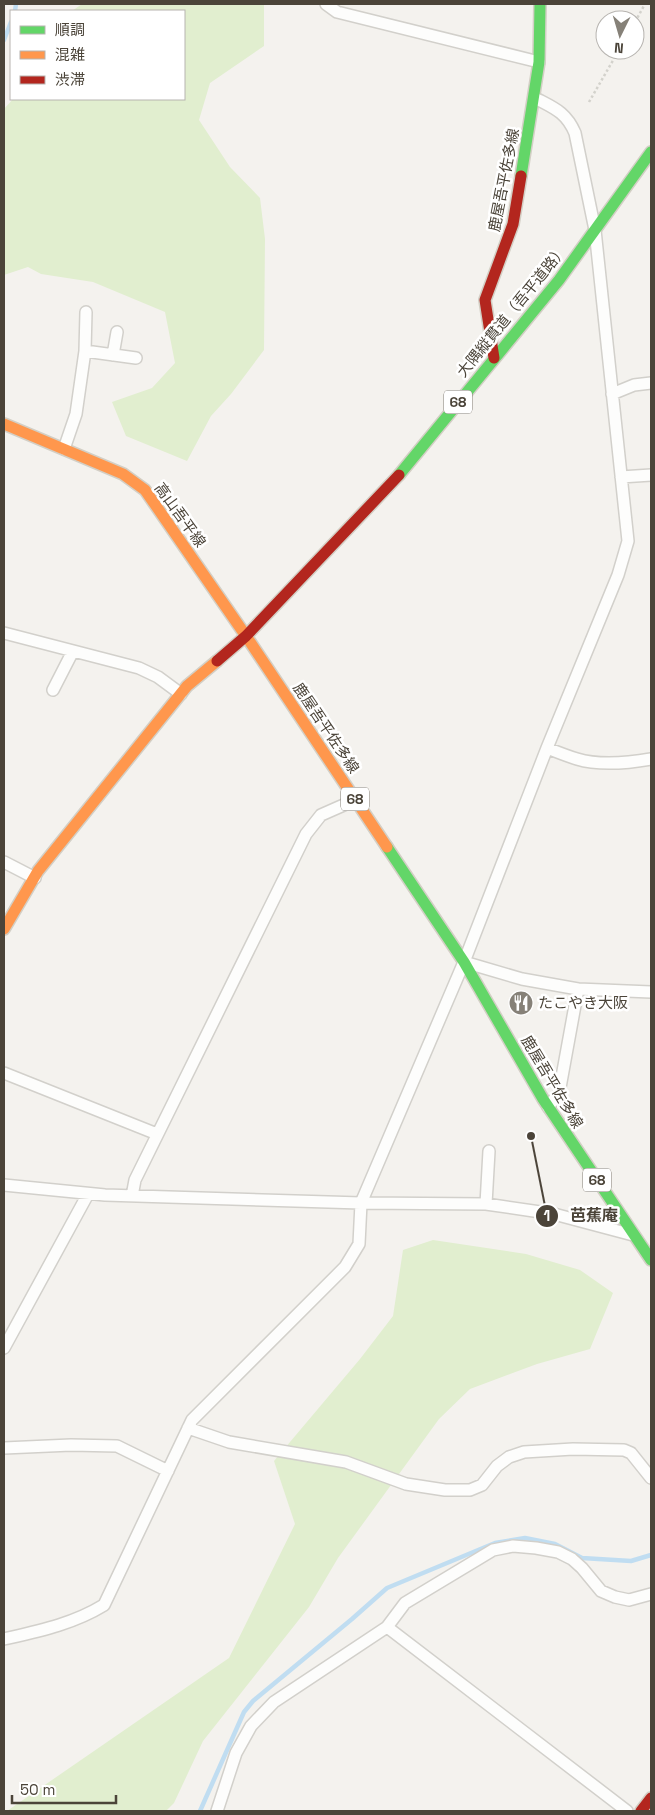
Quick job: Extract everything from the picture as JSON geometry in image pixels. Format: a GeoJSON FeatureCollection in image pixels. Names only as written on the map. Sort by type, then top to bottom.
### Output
{"type":"FeatureCollection","features":[{"type":"Feature","properties":{"kind":"main road","name":"鹿屋吾平佐多線"},"geometry":{"type":"LineString","coordinates":[[494,358],[485,300],[513,224],[539,62],[540,4]]}},
{"type":"Feature","properties":{"kind":"main road","name":"大隅縦貫道（吾平道路）"},"geometry":{"type":"LineString","coordinates":[[246,636],[406,467],[559,280],[651,152]]}},
{"type":"Feature","properties":{"kind":"main road","name":"高山吾平線"},"geometry":{"type":"LineString","coordinates":[[4,424],[123,474],[145,490],[246,636]]}},
{"type":"Feature","properties":{"kind":"main road","name":"鹿屋吾平佐多線"},"geometry":{"type":"LineString","coordinates":[[246,636],[464,962],[548,1107],[651,1260]]}},
{"type":"Feature","properties":{"kind":"main road","name":"68"},"geometry":{"type":"LineString","coordinates":[[4,929],[35,878],[187,686],[246,636]]}},
{"type":"Feature","properties":{"kind":"main road"},"geometry":{"type":"LineString","coordinates":[[641,1811],[651,1798]]}},
{"type":"Feature","properties":{"kind":"street"},"geometry":{"type":"LineString","coordinates":[[326,4],[337,12],[539,62]]}},
{"type":"Feature","properties":{"kind":"street"},"geometry":{"type":"LineString","coordinates":[[4,1639],[55,1628],[104,1605],[192,1420],[345,1267],[359,1244],[361,1204],[464,962],[547,748],[618,575],[628,541],[595,230],[575,133],[569,120],[556,108],[534,98]]}},
{"type":"Feature","properties":{"kind":"street"},"geometry":{"type":"LineString","coordinates":[[64,449],[76,414],[84,351],[86,312]]}},
{"type":"Feature","properties":{"kind":"street"},"geometry":{"type":"LineString","coordinates":[[113,354],[117,332]]}},
{"type":"Feature","properties":{"kind":"street"},"geometry":{"type":"LineString","coordinates":[[84,351],[136,358]]}},
{"type":"Feature","properties":{"kind":"street"},"geometry":{"type":"LineString","coordinates":[[612,394],[634,385],[651,383]]}},
{"type":"Feature","properties":{"kind":"street"},"geometry":{"type":"LineString","coordinates":[[621,477],[651,475]]}},
{"type":"Feature","properties":{"kind":"street"},"geometry":{"type":"LineString","coordinates":[[4,633],[139,668],[181,694]]}},
{"type":"Feature","properties":{"kind":"street"},"geometry":{"type":"LineString","coordinates":[[54,690],[73,651]]}},
{"type":"Feature","properties":{"kind":"street"},"geometry":{"type":"LineString","coordinates":[[547,748],[578,760],[631,762],[651,759]]}},
{"type":"Feature","properties":{"kind":"street"},"geometry":{"type":"LineString","coordinates":[[132,1196],[135,1180],[157,1134],[306,834],[322,815],[355,800]]}},
{"type":"Feature","properties":{"kind":"street"},"geometry":{"type":"LineString","coordinates":[[4,862],[35,878]]}},
{"type":"Feature","properties":{"kind":"street"},"geometry":{"type":"LineString","coordinates":[[464,962],[522,979],[578,989],[651,992]]}},
{"type":"Feature","properties":{"kind":"street"},"geometry":{"type":"LineString","coordinates":[[548,1107],[559,1093],[578,989]]}},
{"type":"Feature","properties":{"kind":"street"},"geometry":{"type":"LineString","coordinates":[[4,1073],[157,1134]]}},
{"type":"Feature","properties":{"kind":"street"},"geometry":{"type":"LineString","coordinates":[[486,1204],[489,1151]]}},
{"type":"Feature","properties":{"kind":"street"},"geometry":{"type":"LineString","coordinates":[[4,1185],[88,1194],[132,1196],[361,1204],[486,1204],[554,1214],[633,1235]]}},
{"type":"Feature","properties":{"kind":"street"},"geometry":{"type":"LineString","coordinates":[[4,1348],[88,1194]]}},
{"type":"Feature","properties":{"kind":"street"},"geometry":{"type":"LineString","coordinates":[[188,1428],[230,1442],[346,1462],[406,1484],[445,1490],[470,1490],[482,1485],[497,1466],[508,1457],[524,1452],[573,1449],[624,1450],[631,1453],[651,1478]]}},
{"type":"Feature","properties":{"kind":"street"},"geometry":{"type":"LineString","coordinates":[[4,1448],[70,1445],[117,1446],[168,1470]]}},
{"type":"Feature","properties":{"kind":"street"},"geometry":{"type":"LineString","coordinates":[[217,1811],[236,1753],[251,1726],[274,1702],[387,1627],[405,1603],[493,1550],[513,1546],[558,1552],[582,1568],[601,1591],[628,1600],[651,1594]]}},
{"type":"Feature","properties":{"kind":"street"},"geometry":{"type":"LineString","coordinates":[[387,1627],[626,1811]]}},
{"type":"Feature","properties":{"kind":"path"},"geometry":{"type":"LineString","coordinates":[[589,102],[613,60]]}},
{"type":"Feature","properties":{"kind":"green space"},"geometry":{"type":"Polygon","coordinates":[[[82,4],[264,4],[264,46],[210,83],[199,120],[230,167],[260,198],[265,239],[264,350],[231,394],[211,416],[187,461],[126,436],[112,402],[152,388],[175,363],[165,312],[93,282],[41,274],[28,267],[4,275],[4,109],[12,100],[185,100],[185,10],[73,10],[82,4]]]}},
{"type":"Feature","properties":{"kind":"green space"},"geometry":{"type":"Polygon","coordinates":[[[433,1240],[526,1254],[580,1270],[613,1293],[590,1349],[537,1364],[470,1389],[439,1419],[338,1558],[309,1607],[203,1741],[174,1803],[166,1811],[7,1811],[229,1658],[295,1524],[274,1461],[360,1359],[393,1316],[403,1250],[433,1240]]]}},
{"type":"Feature","properties":{"kind":"waterway"},"geometry":{"type":"LineString","coordinates":[[15,10],[16,4]]}},
{"type":"Feature","properties":{"kind":"waterway"},"geometry":{"type":"LineString","coordinates":[[4,40],[10,25]]}},
{"type":"Feature","properties":{"kind":"waterway"},"geometry":{"type":"LineString","coordinates":[[200,1811],[244,1712],[253,1701],[387,1588],[495,1543],[525,1538],[555,1544],[582,1558],[631,1561],[651,1555]]}},
{"type":"Feature","properties":{"kind":"traffic: fast"},"geometry":{"type":"LineString","coordinates":[[521,176],[539,62],[540,4]]}},
{"type":"Feature","properties":{"kind":"traffic: fast"},"geometry":{"type":"LineString","coordinates":[[399,475],[559,280],[651,152]]}},
{"type":"Feature","properties":{"kind":"traffic: fast"},"geometry":{"type":"LineString","coordinates":[[387,847],[464,962],[543,1099],[651,1260]]}},
{"type":"Feature","properties":{"kind":"traffic: slow"},"geometry":{"type":"LineString","coordinates":[[4,424],[123,474],[145,490],[246,636]]}},
{"type":"Feature","properties":{"kind":"traffic: slow"},"geometry":{"type":"LineString","coordinates":[[246,636],[387,847]]}},
{"type":"Feature","properties":{"kind":"traffic: slow"},"geometry":{"type":"LineString","coordinates":[[4,929],[38,871],[187,686],[217,661]]}},
{"type":"Feature","properties":{"kind":"traffic: jam"},"geometry":{"type":"LineString","coordinates":[[494,358],[485,300],[513,224],[521,176]]}},
{"type":"Feature","properties":{"kind":"traffic: jam"},"geometry":{"type":"LineString","coordinates":[[217,661],[246,636],[399,475]]}},
{"type":"Feature","properties":{"kind":"traffic: jam"},"geometry":{"type":"LineString","coordinates":[[641,1811],[651,1798]]}},
{"type":"Feature","properties":{"kind":"place","name":"たこやき大阪"},"geometry":{"type":"Point","coordinates":[521,1003]}},
{"type":"Feature","properties":{"kind":"place","name":"芭蕉庵"},"geometry":{"type":"Point","coordinates":[531,1136]}}]}
